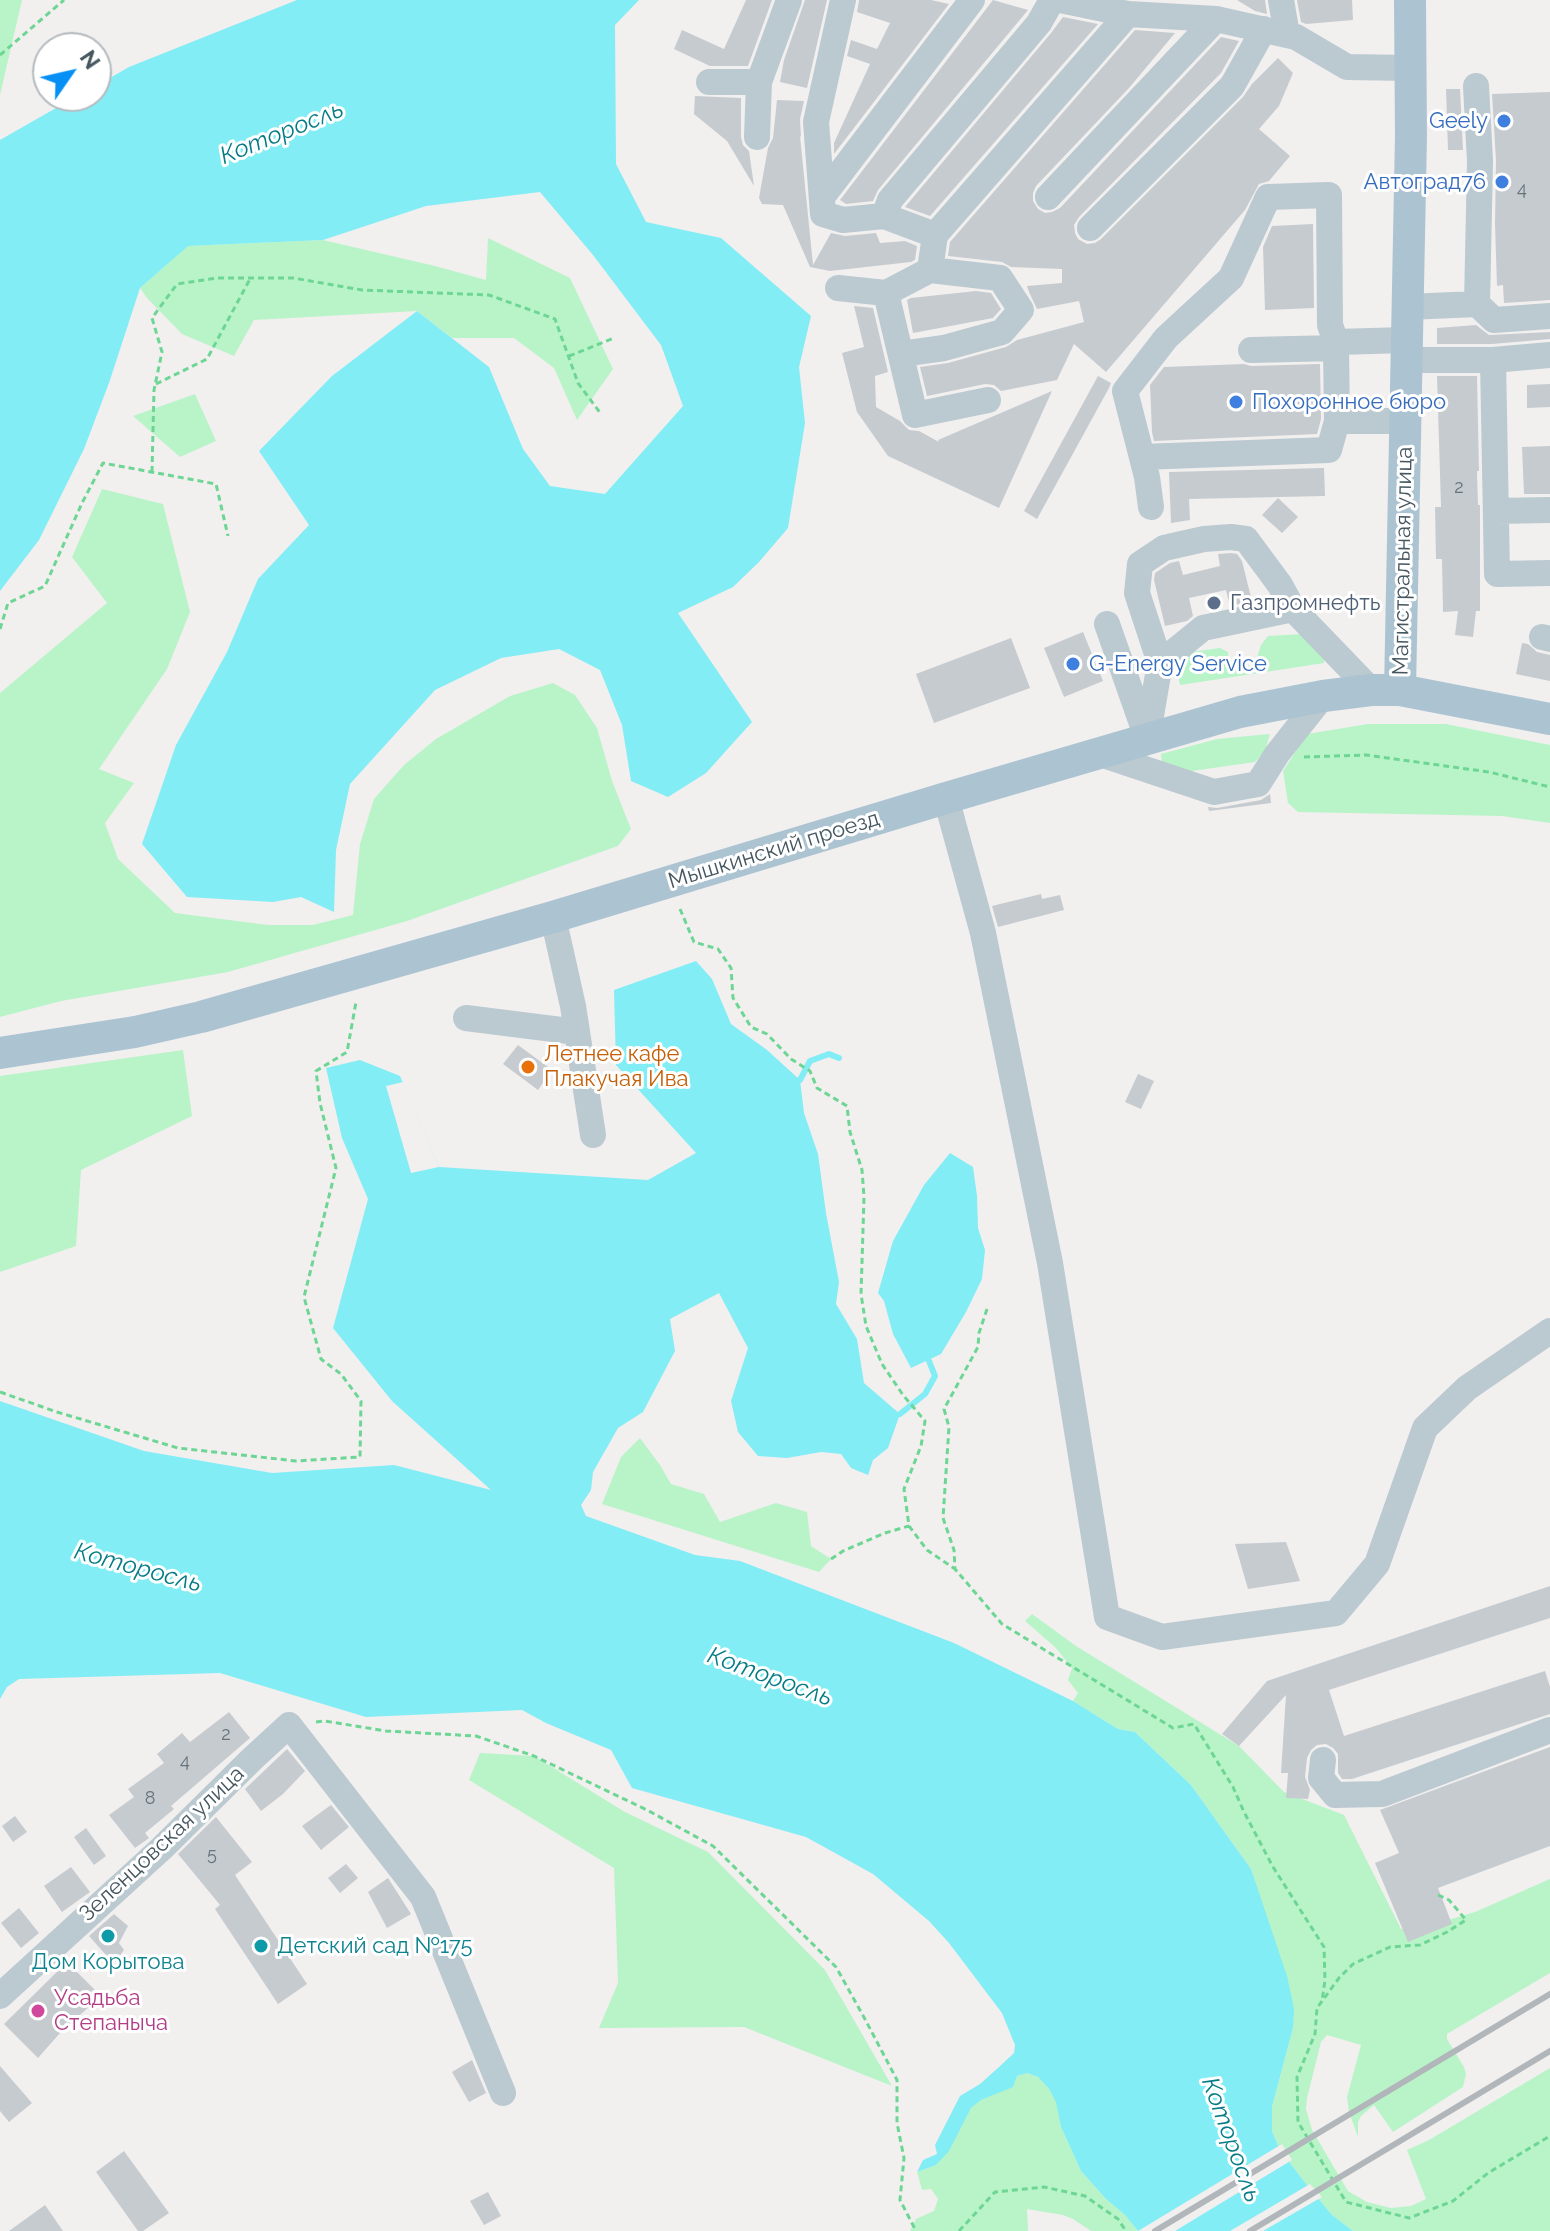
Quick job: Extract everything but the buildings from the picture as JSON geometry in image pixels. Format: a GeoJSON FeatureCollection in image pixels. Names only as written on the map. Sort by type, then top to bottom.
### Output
{"type":"FeatureCollection","features":[{"type":"Feature","properties":{"kind":"main road","name":"Магистральная улица"},"geometry":{"type":"LineString","coordinates":[[1386,690],[1405,421],[1410,0]]}},
{"type":"Feature","properties":{"kind":"main road","name":"Мышкинский проезд"},"geometry":{"type":"LineString","coordinates":[[0,1053],[135,1032],[201,1017],[553,917],[1240,712],[1323,696],[1386,690],[1550,719]]}},
{"type":"Feature","properties":{"kind":"street"},"geometry":{"type":"LineString","coordinates":[[757,137],[759,82],[789,0]]}},
{"type":"Feature","properties":{"kind":"street"},"geometry":{"type":"LineString","coordinates":[[843,0],[816,122],[823,214],[843,220],[884,216],[935,235]]}},
{"type":"Feature","properties":{"kind":"street"},"geometry":{"type":"LineString","coordinates":[[822,197],[972,0]]}},
{"type":"Feature","properties":{"kind":"street"},"geometry":{"type":"LineString","coordinates":[[884,216],[890,200],[1039,23],[1052,0]]}},
{"type":"Feature","properties":{"kind":"street"},"geometry":{"type":"LineString","coordinates":[[1060,0],[1128,14],[1216,19],[1296,37],[1347,67],[1410,68]]}},
{"type":"Feature","properties":{"kind":"street"},"geometry":{"type":"LineString","coordinates":[[1090,228],[1232,86],[1276,32],[1281,0]]}},
{"type":"Feature","properties":{"kind":"street"},"geometry":{"type":"LineString","coordinates":[[930,270],[935,235],[1128,14]]}},
{"type":"Feature","properties":{"kind":"street"},"geometry":{"type":"LineString","coordinates":[[1048,197],[1216,19]]}},
{"type":"Feature","properties":{"kind":"street"},"geometry":{"type":"LineString","coordinates":[[709,82],[759,82]]}},
{"type":"Feature","properties":{"kind":"street"},"geometry":{"type":"LineString","coordinates":[[1476,86],[1480,161],[1477,304]]}},
{"type":"Feature","properties":{"kind":"street"},"geometry":{"type":"LineString","coordinates":[[1142,457],[1329,450],[1337,421],[1336,345],[1330,325],[1329,195],[1268,197],[1231,278],[1166,338],[1125,391],[1147,477],[1151,507]]}},
{"type":"Feature","properties":{"kind":"street"},"geometry":{"type":"LineString","coordinates":[[838,288],[886,293],[930,270],[1000,278],[1021,310],[1002,332],[944,348],[901,354]]}},
{"type":"Feature","properties":{"kind":"street"},"geometry":{"type":"LineString","coordinates":[[886,293],[915,415],[988,400]]}},
{"type":"Feature","properties":{"kind":"street"},"geometry":{"type":"LineString","coordinates":[[1407,307],[1477,304],[1494,320],[1550,316]]}},
{"type":"Feature","properties":{"kind":"street"},"geometry":{"type":"LineString","coordinates":[[1251,350],[1336,345],[1493,360],[1550,355]]}},
{"type":"Feature","properties":{"kind":"street"},"geometry":{"type":"LineString","coordinates":[[1493,360],[1497,574],[1550,573]]}},
{"type":"Feature","properties":{"kind":"street"},"geometry":{"type":"LineString","coordinates":[[1337,421],[1405,421]]}},
{"type":"Feature","properties":{"kind":"street"},"geometry":{"type":"LineString","coordinates":[[1496,511],[1550,510]]}},
{"type":"Feature","properties":{"kind":"street"},"geometry":{"type":"LineString","coordinates":[[1147,739],[1160,663],[1137,593],[1140,564],[1164,548],[1204,539],[1246,539],[1280,585],[1293,609],[1386,690]]}},
{"type":"Feature","properties":{"kind":"street"},"geometry":{"type":"LineString","coordinates":[[1160,663],[1203,628],[1293,609]]}},
{"type":"Feature","properties":{"kind":"street"},"geometry":{"type":"LineString","coordinates":[[1107,624],[1147,739]]}},
{"type":"Feature","properties":{"kind":"street"},"geometry":{"type":"LineString","coordinates":[[1097,753],[1214,792],[1258,784],[1277,754],[1323,696]]}},
{"type":"Feature","properties":{"kind":"street"},"geometry":{"type":"LineString","coordinates":[[946,798],[983,933],[1050,1263],[1107,1617],[1162,1637],[1336,1613],[1377,1564],[1425,1428],[1467,1388],[1550,1331]]}},
{"type":"Feature","properties":{"kind":"street"},"geometry":{"type":"LineString","coordinates":[[553,917],[577,1032],[593,1135]]}},
{"type":"Feature","properties":{"kind":"street"},"geometry":{"type":"LineString","coordinates":[[466,1018],[577,1032]]}},
{"type":"Feature","properties":{"kind":"street"},"geometry":{"type":"LineString","coordinates":[[289,1725],[423,1897],[503,2093]]}},
{"type":"Feature","properties":{"kind":"street","name":"Зеленцовская улица"},"geometry":{"type":"LineString","coordinates":[[0,1996],[162,1848],[289,1725]]}},
{"type":"Feature","properties":{"kind":"street"},"geometry":{"type":"LineString","coordinates":[[1323,1760],[1321,1778],[1335,1795],[1382,1794],[1550,1730]]}},
{"type":"Feature","properties":{"kind":"path"},"geometry":{"type":"LineString","coordinates":[[0,55],[64,0]]}},
{"type":"Feature","properties":{"kind":"path"},"geometry":{"type":"LineString","coordinates":[[152,472],[156,384],[162,352],[152,318],[177,284],[217,278],[293,278],[362,290],[489,295],[555,319],[578,383],[601,414]]}},
{"type":"Feature","properties":{"kind":"path"},"geometry":{"type":"LineString","coordinates":[[156,384],[207,359],[250,278]]}},
{"type":"Feature","properties":{"kind":"path"},"geometry":{"type":"LineString","coordinates":[[569,356],[614,338]]}},
{"type":"Feature","properties":{"kind":"path"},"geometry":{"type":"LineString","coordinates":[[0,629],[8,603],[45,586],[103,463],[216,484],[228,536]]}},
{"type":"Feature","properties":{"kind":"path"},"geometry":{"type":"LineString","coordinates":[[1277,754],[1313,758],[1366,755],[1489,772],[1550,787]]}},
{"type":"Feature","properties":{"kind":"path"},"geometry":{"type":"LineString","coordinates":[[680,909],[694,942],[718,949],[731,968],[733,998],[751,1027],[767,1034],[791,1059],[810,1071],[817,1088],[847,1106],[850,1132],[862,1170],[861,1294],[866,1326],[882,1364],[925,1421],[921,1446],[904,1489],[909,1526],[927,1550],[955,1569],[1002,1624],[1173,1728],[1194,1724],[1233,1787],[1273,1867],[1324,1947],[1322,2001]]}},
{"type":"Feature","properties":{"kind":"path"},"geometry":{"type":"LineString","coordinates":[[0,1392],[178,1448],[296,1461],[360,1457],[361,1401],[341,1374],[321,1359],[304,1297],[336,1168],[320,1103],[316,1071],[347,1052],[356,1002]]}},
{"type":"Feature","properties":{"kind":"path"},"geometry":{"type":"LineString","coordinates":[[955,1569],[954,1550],[943,1518],[949,1427],[944,1409],[978,1347],[987,1309]]}},
{"type":"Feature","properties":{"kind":"path"},"geometry":{"type":"LineString","coordinates":[[831,1559],[885,1533],[909,1526]]}},
{"type":"Feature","properties":{"kind":"path"},"geometry":{"type":"LineString","coordinates":[[289,1725],[325,1721],[386,1731],[476,1736],[534,1756],[647,1810],[713,1846],[836,1967],[866,2021],[897,2080],[897,2123],[904,2158],[900,2200],[916,2231]]}},
{"type":"Feature","properties":{"kind":"path"},"geometry":{"type":"LineString","coordinates":[[1438,1895],[1449,1900],[1466,1920],[1420,1945],[1390,1947],[1353,1964],[1317,2008],[1315,2034],[1297,2077],[1298,2122],[1346,2202],[1409,2218],[1453,2201],[1488,2173],[1550,2136]]}},
{"type":"Feature","properties":{"kind":"path"},"geometry":{"type":"LineString","coordinates":[[959,2231],[995,2192],[1044,2187],[1085,2196],[1118,2219],[1126,2231]]}},
{"type":"Feature","properties":{"kind":"green space"},"geometry":{"type":"Polygon","coordinates":[[[0,0],[22,0],[0,95],[0,0]]]}},
{"type":"Feature","properties":{"kind":"green space"},"geometry":{"type":"Polygon","coordinates":[[[488,238],[570,278],[613,369],[577,420],[554,368],[514,338],[452,338],[417,311],[254,320],[234,356],[182,334],[140,288],[187,246],[323,240],[486,280],[488,238]]]}},
{"type":"Feature","properties":{"kind":"green space"},"geometry":{"type":"Polygon","coordinates":[[[195,394],[216,441],[180,457],[133,416],[195,394]]]}},
{"type":"Feature","properties":{"kind":"green space"},"geometry":{"type":"Polygon","coordinates":[[[102,489],[163,504],[190,612],[167,669],[99,769],[134,783],[105,823],[118,859],[175,913],[268,925],[313,925],[353,915],[360,844],[374,799],[404,765],[436,739],[510,696],[553,683],[575,695],[597,728],[612,781],[631,829],[618,846],[407,921],[228,972],[61,1001],[0,1017],[0,693],[107,603],[72,557],[102,489]]]}},
{"type":"Feature","properties":{"kind":"green space"},"geometry":{"type":"Polygon","coordinates":[[[1302,634],[1325,650],[1324,663],[1180,685],[1175,662],[1183,653],[1220,648],[1228,652],[1229,671],[1255,664],[1261,645],[1268,636],[1302,634]]]}},
{"type":"Feature","properties":{"kind":"green space"},"geometry":{"type":"Polygon","coordinates":[[[1368,724],[1446,724],[1550,745],[1550,823],[1502,816],[1298,812],[1288,803],[1283,771],[1307,734],[1368,724]]]}},
{"type":"Feature","properties":{"kind":"green space"},"geometry":{"type":"Polygon","coordinates":[[[1270,734],[1265,751],[1255,762],[1178,773],[1162,765],[1161,754],[1217,739],[1270,734]]]}},
{"type":"Feature","properties":{"kind":"green space"},"geometry":{"type":"Polygon","coordinates":[[[183,1050],[192,1116],[81,1170],[76,1246],[0,1272],[0,1076],[183,1050]]]}},
{"type":"Feature","properties":{"kind":"green space"},"geometry":{"type":"Polygon","coordinates":[[[640,1438],[671,1484],[704,1494],[720,1522],[776,1503],[807,1512],[811,1546],[831,1559],[819,1572],[602,1504],[621,1457],[640,1438]]]}},
{"type":"Feature","properties":{"kind":"green space"},"geometry":{"type":"Polygon","coordinates":[[[1032,1614],[1076,1646],[1239,1746],[1284,1792],[1344,1815],[1401,1929],[1421,1928],[1475,1912],[1550,1879],[1550,1973],[1447,2034],[1464,2067],[1463,2087],[1393,2132],[1374,2105],[1358,2122],[1358,2137],[1347,2097],[1361,2045],[1327,2035],[1321,2042],[1306,2109],[1312,2130],[1348,2191],[1367,2202],[1391,2208],[1411,2206],[1426,2199],[1407,2150],[1550,2068],[1550,2231],[1353,2231],[1332,2215],[1280,2150],[1272,2131],[1272,2107],[1293,2028],[1251,1869],[1191,1785],[1135,1732],[1118,1729],[1073,1701],[1078,1693],[1068,1680],[1072,1668],[1055,1647],[1025,1621],[1032,1614]]]}},
{"type":"Feature","properties":{"kind":"green space"},"geometry":{"type":"Polygon","coordinates":[[[480,1753],[534,1756],[625,1812],[708,1852],[825,1970],[892,2086],[744,2027],[599,2028],[618,1983],[614,1868],[469,1780],[480,1753]]]}},
{"type":"Feature","properties":{"kind":"green space"},"geometry":{"type":"Polygon","coordinates":[[[1026,2073],[1038,2077],[1057,2102],[1061,2127],[1081,2171],[1138,2231],[1091,2231],[1063,2215],[1027,2209],[1028,2231],[910,2231],[916,2219],[934,2211],[938,2199],[931,2189],[922,2190],[917,2172],[936,2165],[971,2108],[980,2100],[1012,2087],[1017,2076],[1026,2073]]]}},
{"type":"Feature","properties":{"kind":"water","name":"Которосль"},"geometry":{"type":"Polygon","coordinates":[[[297,0],[639,0],[615,25],[616,164],[646,222],[721,238],[811,316],[799,367],[805,423],[788,528],[733,587],[678,613],[752,722],[706,773],[668,797],[631,781],[622,725],[600,670],[559,649],[501,658],[435,690],[350,784],[336,850],[334,912],[301,897],[273,902],[187,897],[142,844],[176,745],[227,652],[258,579],[309,525],[259,451],[332,376],[417,311],[489,367],[523,449],[550,486],[605,494],[683,406],[661,345],[593,255],[540,192],[426,206],[323,240],[188,246],[140,288],[84,449],[39,540],[0,591],[0,140],[49,112],[112,112],[112,77],[129,67],[297,0]]]}},
{"type":"Feature","properties":{"kind":"water","name":"Которосль"},"geometry":{"type":"Polygon","coordinates":[[[696,961],[712,979],[731,1024],[767,1050],[800,1080],[804,1113],[818,1154],[839,1282],[836,1304],[857,1339],[864,1383],[900,1414],[888,1448],[873,1460],[868,1475],[851,1468],[841,1454],[821,1452],[787,1458],[758,1456],[738,1432],[731,1401],[748,1348],[719,1293],[670,1319],[675,1351],[643,1412],[618,1428],[593,1472],[591,1490],[581,1505],[586,1516],[695,1555],[740,1561],[954,1643],[1073,1701],[1118,1729],[1135,1732],[1191,1785],[1251,1869],[1287,1976],[1294,2009],[1293,2028],[1272,2107],[1272,2131],[1280,2150],[1307,2185],[1332,2215],[1353,2231],[1138,2231],[1081,2171],[1061,2127],[1056,2102],[1049,2089],[1038,2077],[1027,2073],[1017,2076],[1013,2087],[981,2100],[971,2108],[949,2151],[936,2165],[917,2172],[923,2160],[937,2154],[935,2145],[960,2096],[980,2084],[1014,2053],[1015,2045],[1002,2013],[949,1943],[929,1921],[873,1874],[806,1837],[632,1788],[611,1750],[522,1710],[366,1717],[220,1673],[19,1679],[7,1687],[0,1699],[0,1401],[144,1451],[272,1473],[394,1465],[491,1490],[392,1401],[333,1328],[368,1199],[342,1138],[326,1068],[360,1060],[400,1076],[439,1167],[648,1180],[696,1153],[616,1065],[614,990],[696,961]]]}},
{"type":"Feature","properties":{"kind":"water"},"geometry":{"type":"Polygon","coordinates":[[[950,1153],[973,1167],[978,1228],[985,1250],[982,1279],[941,1354],[911,1368],[893,1334],[884,1301],[878,1293],[893,1241],[924,1185],[950,1153]]]}},
{"type":"Feature","properties":{"kind":"pier"},"geometry":{"type":"Polygon","coordinates":[[[403,1082],[439,1167],[411,1173],[386,1086],[403,1082]]]}},
{"type":"Feature","properties":{"kind":"pier"},"geometry":{"type":"Polygon","coordinates":[[[1282,2144],[1292,2160],[1175,2231],[1138,2231],[1282,2144]]]}},
{"type":"Feature","properties":{"kind":"pier"},"geometry":{"type":"Polygon","coordinates":[[[1310,2184],[1322,2197],[1263,2231],[1230,2231],[1310,2184]]]}},
{"type":"Feature","properties":{"kind":"waterway"},"geometry":{"type":"LineString","coordinates":[[800,1080],[810,1061],[829,1054],[839,1058]]}},
{"type":"Feature","properties":{"kind":"waterway"},"geometry":{"type":"LineString","coordinates":[[900,1414],[925,1394],[935,1376],[929,1361]]}},
{"type":"Feature","properties":{"kind":"railway"},"geometry":{"type":"LineString","coordinates":[[1155,2231],[1550,1994]]}},
{"type":"Feature","properties":{"kind":"railway"},"geometry":{"type":"LineString","coordinates":[[1250,2231],[1550,2051]]}},
{"type":"Feature","properties":{"kind":"place","name":"Geely"},"geometry":{"type":"Point","coordinates":[1504,121]}},
{"type":"Feature","properties":{"kind":"place","name":"Автоград76"},"geometry":{"type":"Point","coordinates":[1502,182]}},
{"type":"Feature","properties":{"kind":"place","name":"Похоронное бюро"},"geometry":{"type":"Point","coordinates":[1236,402]}},
{"type":"Feature","properties":{"kind":"place","name":"Газпромнефть"},"geometry":{"type":"Point","coordinates":[1214,603]}},
{"type":"Feature","properties":{"kind":"place","name":"G-Energy Service"},"geometry":{"type":"Point","coordinates":[1073,664]}},
{"type":"Feature","properties":{"kind":"place","name":"Летнее кафе Плакучая Ива"},"geometry":{"type":"Point","coordinates":[528,1067]}},
{"type":"Feature","properties":{"kind":"place","name":"Дом Корытова"},"geometry":{"type":"Point","coordinates":[108,1936]}},
{"type":"Feature","properties":{"kind":"place","name":"Детский сад №175"},"geometry":{"type":"Point","coordinates":[261,1946]}},
{"type":"Feature","properties":{"kind":"place","name":"Усадьба Степаныча"},"geometry":{"type":"Point","coordinates":[38,2011]}}]}
